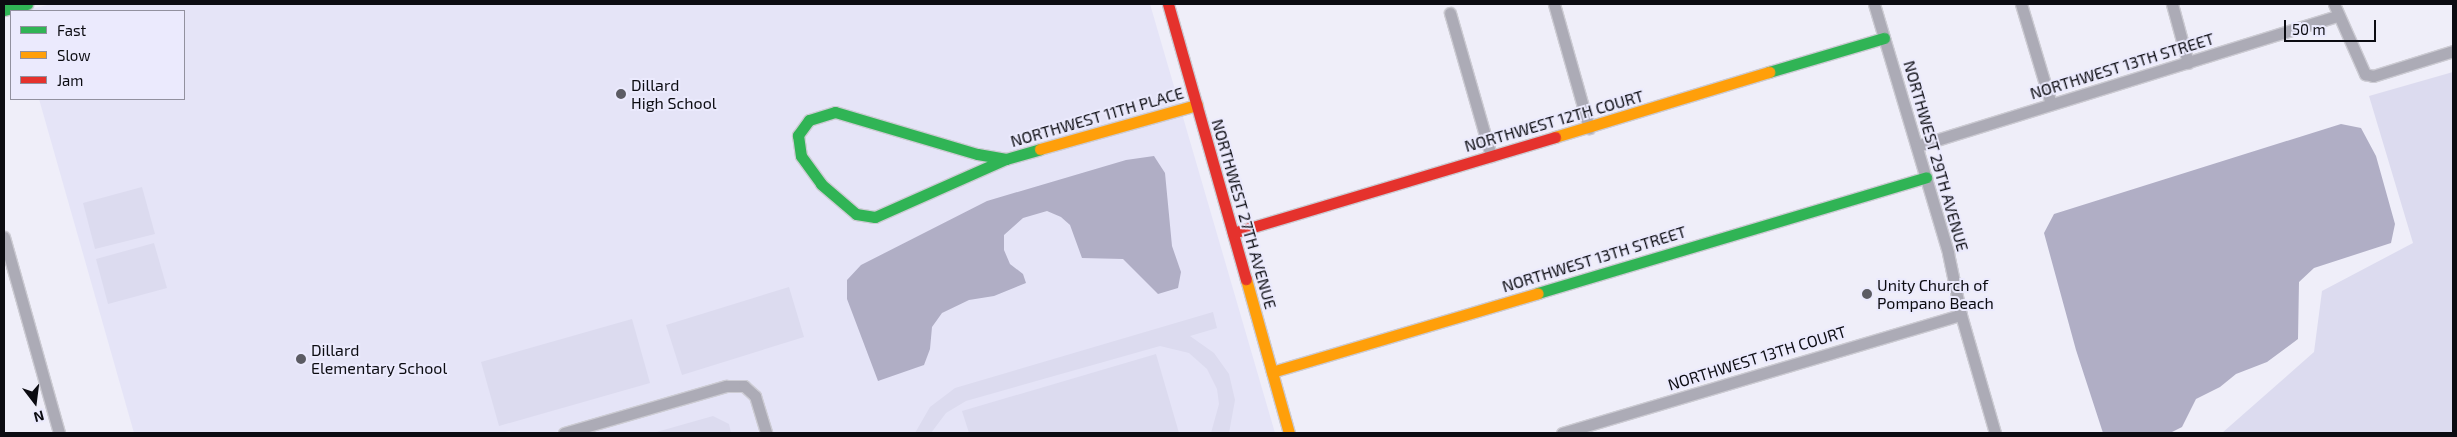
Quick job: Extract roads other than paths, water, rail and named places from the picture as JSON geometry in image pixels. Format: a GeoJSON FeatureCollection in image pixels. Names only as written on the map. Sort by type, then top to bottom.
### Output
{"type":"FeatureCollection","features":[{"type":"Feature","properties":{"kind":"street"},"geometry":{"type":"LineString","coordinates":[[4,10],[27,4]]}},
{"type":"Feature","properties":{"kind":"street","name":"NORTHWEST 27TH AVENUE"},"geometry":{"type":"LineString","coordinates":[[1168,4],[1289,433]]}},
{"type":"Feature","properties":{"kind":"street"},"geometry":{"type":"LineString","coordinates":[[1554,4],[1589,128]]}},
{"type":"Feature","properties":{"kind":"street","name":"NORTHWEST 29TH AVENUE"},"geometry":{"type":"LineString","coordinates":[[1874,4],[1948,254],[1961,315],[1996,433]]}},
{"type":"Feature","properties":{"kind":"street"},"geometry":{"type":"LineString","coordinates":[[2021,4],[2051,104]]}},
{"type":"Feature","properties":{"kind":"street"},"geometry":{"type":"LineString","coordinates":[[2172,4],[2188,63]]}},
{"type":"Feature","properties":{"kind":"street"},"geometry":{"type":"LineString","coordinates":[[2334,4],[2337,16],[2365,74],[2373,76],[2453,51]]}},
{"type":"Feature","properties":{"kind":"street"},"geometry":{"type":"LineString","coordinates":[[1450,13],[1491,156]]}},
{"type":"Feature","properties":{"kind":"street","name":"NORTHWEST 13TH STREET"},"geometry":{"type":"LineString","coordinates":[[1916,146],[2337,16]]}},
{"type":"Feature","properties":{"kind":"street","name":"NORTHWEST 12TH COURT"},"geometry":{"type":"LineString","coordinates":[[1233,233],[1589,128],[1884,38]]}},
{"type":"Feature","properties":{"kind":"street","name":"NORTHWEST 11TH PLACE"},"geometry":{"type":"LineString","coordinates":[[1006,160],[977,154],[835,112],[809,120],[798,134],[801,156],[821,184],[856,214],[875,217],[1006,160],[1197,105]]}},
{"type":"Feature","properties":{"kind":"street","name":"NORTHWEST 13TH STREET"},"geometry":{"type":"LineString","coordinates":[[1272,372],[1926,177]]}},
{"type":"Feature","properties":{"kind":"street"},"geometry":{"type":"LineString","coordinates":[[4,238],[59,433]]}},
{"type":"Feature","properties":{"kind":"street","name":"NORTHWEST 13TH COURT"},"geometry":{"type":"LineString","coordinates":[[1562,433],[1961,315]]}},
{"type":"Feature","properties":{"kind":"street"},"geometry":{"type":"LineString","coordinates":[[564,433],[726,386],[744,386],[755,396],[766,433]]}},
{"type":"Feature","properties":{"kind":"place","name":"Dillard High School"},"geometry":{"type":"Point","coordinates":[621,94]}},
{"type":"Feature","properties":{"kind":"place","name":"Unity Church of Pompano Beach"},"geometry":{"type":"Point","coordinates":[1867,294]}},
{"type":"Feature","properties":{"kind":"place","name":"Dillard Elementary School"},"geometry":{"type":"Point","coordinates":[301,359]}}]}
